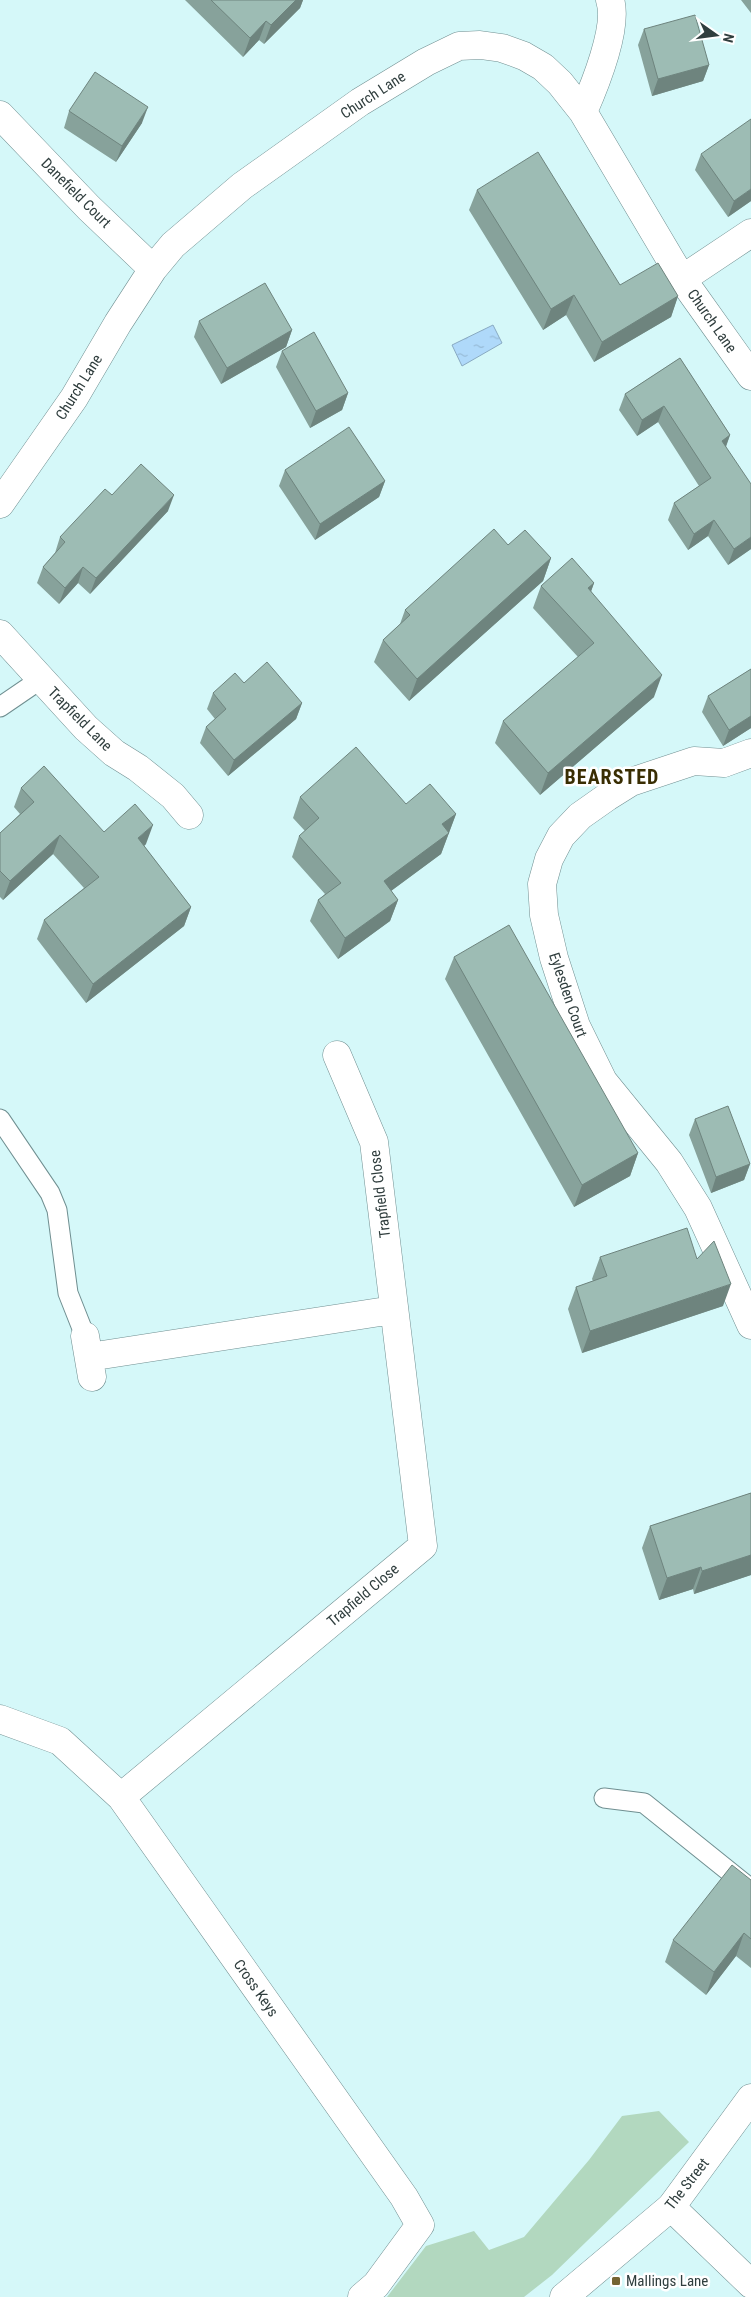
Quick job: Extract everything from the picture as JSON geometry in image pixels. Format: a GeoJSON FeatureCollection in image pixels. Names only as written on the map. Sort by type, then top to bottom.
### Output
{"type":"FeatureCollection","features":[{"type":"Feature","properties":{"kind":"street"},"geometry":{"type":"LineString","coordinates":[[583,112],[601,68],[611,21],[612,1]]}},
{"type":"Feature","properties":{"kind":"street","name":"Church Lane"},"geometry":{"type":"LineString","coordinates":[[0,504],[74,398],[118,323],[153,270],[173,245],[242,186],[360,102],[426,62],[459,46],[502,48],[524,56],[543,67],[560,83],[583,112],[682,279],[751,376]]}},
{"type":"Feature","properties":{"kind":"street","name":"Danefield Court"},"geometry":{"type":"LineString","coordinates":[[0,115],[89,208],[153,270]]}},
{"type":"Feature","properties":{"kind":"street"},"geometry":{"type":"LineString","coordinates":[[682,279],[751,233]]}},
{"type":"Feature","properties":{"kind":"street","name":"Trapfield Lane"},"geometry":{"type":"LineString","coordinates":[[0,634],[86,728],[114,752],[138,768],[173,796],[190,815]]}},
{"type":"Feature","properties":{"kind":"street","name":"Eylesden Court"},"geometry":{"type":"LineString","coordinates":[[751,753],[724,763],[694,761],[631,782],[607,797],[580,816],[561,836],[548,858],[542,884],[544,915],[554,958],[576,1026],[603,1081],[668,1162],[698,1208],[751,1325]]}},
{"type":"Feature","properties":{"kind":"street","name":"Trapfield Close"},"geometry":{"type":"LineString","coordinates":[[121,1797],[423,1546],[374,1142],[337,1055]]}},
{"type":"Feature","properties":{"kind":"street"},"geometry":{"type":"LineString","coordinates":[[89,1357],[393,1310]]}},
{"type":"Feature","properties":{"kind":"street","name":"Cross Keys"},"geometry":{"type":"LineString","coordinates":[[0,1719],[60,1741],[121,1797],[398,2188],[420,2225],[376,2285],[362,2297]]}},
{"type":"Feature","properties":{"kind":"street","name":"The Street"},"geometry":{"type":"LineString","coordinates":[[564,2297],[671,2207],[751,2098]]}},
{"type":"Feature","properties":{"kind":"street"},"geometry":{"type":"LineString","coordinates":[[671,2207],[751,2284]]}},
{"type":"Feature","properties":{"kind":"lane"},"geometry":{"type":"LineString","coordinates":[[0,707],[41,679]]}},
{"type":"Feature","properties":{"kind":"lane"},"geometry":{"type":"LineString","coordinates":[[0,1119],[50,1193],[57,1210],[68,1293],[89,1357]]}},
{"type":"Feature","properties":{"kind":"lane"},"geometry":{"type":"LineString","coordinates":[[604,1798],[644,1803],[751,1889]]}},
{"type":"Feature","properties":{"kind":"green space"},"geometry":{"type":"Polygon","coordinates":[[[659,2111],[689,2142],[552,2275],[524,2297],[387,2297],[426,2246],[474,2231],[489,2250],[524,2237],[589,2160],[622,2116],[659,2111]]]}},
{"type":"Feature","properties":{"kind":"water"},"geometry":{"type":"Polygon","coordinates":[[[493,325],[502,343],[462,366],[452,345],[493,325]]]}},
{"type":"Feature","properties":{"kind":"building"},"geometry":{"type":"Polygon","coordinates":[[[211,0],[296,0],[271,25],[266,21],[250,38],[211,0]]]}},
{"type":"Feature","properties":{"kind":"building"},"geometry":{"type":"Polygon","coordinates":[[[695,15],[709,65],[658,79],[644,29],[695,15]]]}},
{"type":"Feature","properties":{"kind":"building"},"geometry":{"type":"Polygon","coordinates":[[[95,72],[148,107],[122,146],[69,111],[95,72]]]}},
{"type":"Feature","properties":{"kind":"building"},"geometry":{"type":"Polygon","coordinates":[[[751,119],[751,189],[734,201],[701,154],[751,119]]]}},
{"type":"Feature","properties":{"kind":"building"},"geometry":{"type":"Polygon","coordinates":[[[538,152],[620,285],[658,263],[678,296],[602,342],[574,295],[551,309],[477,190],[538,152]]]}},
{"type":"Feature","properties":{"kind":"building"},"geometry":{"type":"Polygon","coordinates":[[[265,283],[292,330],[227,368],[199,321],[265,283]]]}},
{"type":"Feature","properties":{"kind":"building"},"geometry":{"type":"Polygon","coordinates":[[[314,332],[348,393],[316,411],[282,351],[314,332]]]}},
{"type":"Feature","properties":{"kind":"building"},"geometry":{"type":"Polygon","coordinates":[[[680,358],[730,435],[722,441],[751,484],[751,537],[734,549],[714,520],[694,534],[674,503],[711,478],[664,406],[642,420],[625,394],[680,358]]]}},
{"type":"Feature","properties":{"kind":"building"},"geometry":{"type":"Polygon","coordinates":[[[349,427],[385,481],[320,524],[285,470],[349,427]]]}},
{"type":"Feature","properties":{"kind":"building"},"geometry":{"type":"Polygon","coordinates":[[[141,464],[174,495],[96,578],[83,567],[65,588],[43,567],[65,542],[60,537],[105,489],[112,495],[141,464]]]}},
{"type":"Feature","properties":{"kind":"building"},"geometry":{"type":"Polygon","coordinates":[[[494,529],[508,545],[525,530],[551,558],[417,679],[383,640],[410,615],[405,610],[494,529]]]}},
{"type":"Feature","properties":{"kind":"building"},"geometry":{"type":"Polygon","coordinates":[[[572,558],[594,583],[588,588],[662,675],[548,773],[503,721],[594,643],[541,586],[572,558]]]}},
{"type":"Feature","properties":{"kind":"building"},"geometry":{"type":"Polygon","coordinates":[[[267,662],[302,703],[234,760],[206,727],[226,709],[213,693],[235,673],[244,683],[267,662]]]}},
{"type":"Feature","properties":{"kind":"building"},"geometry":{"type":"Polygon","coordinates":[[[751,669],[751,716],[729,730],[708,696],[751,669]]]}},
{"type":"Feature","properties":{"kind":"building"},"geometry":{"type":"Polygon","coordinates":[[[356,747],[406,804],[430,784],[456,814],[442,824],[449,833],[384,881],[398,900],[345,938],[318,900],[341,883],[299,836],[319,818],[300,797],[356,747]]]}},
{"type":"Feature","properties":{"kind":"building"},"geometry":{"type":"Polygon","coordinates":[[[44,766],[104,832],[135,804],[153,825],[138,838],[191,907],[93,984],[44,920],[99,877],[60,835],[10,881],[0,871],[0,833],[34,802],[21,788],[44,766]]]}},
{"type":"Feature","properties":{"kind":"building"},"geometry":{"type":"Polygon","coordinates":[[[509,925],[638,1153],[582,1185],[454,957],[509,925]]]}},
{"type":"Feature","properties":{"kind":"building"},"geometry":{"type":"Polygon","coordinates":[[[728,1106],[750,1164],[716,1177],[695,1119],[728,1106]]]}},
{"type":"Feature","properties":{"kind":"building"},"geometry":{"type":"Polygon","coordinates":[[[687,1228],[697,1259],[714,1241],[731,1284],[590,1331],[576,1287],[607,1276],[600,1257],[687,1228]]]}},
{"type":"Feature","properties":{"kind":"building"},"geometry":{"type":"Polygon","coordinates":[[[751,1493],[751,1555],[702,1571],[701,1567],[667,1578],[650,1526],[751,1493]]]}},
{"type":"Feature","properties":{"kind":"building"},"geometry":{"type":"Polygon","coordinates":[[[732,1865],[751,1880],[751,1939],[744,1933],[714,1972],[673,1940],[732,1865]]]}},
{"type":"Feature","properties":{"kind":"place","name":"Mallings Lane"},"geometry":{"type":"Point","coordinates":[616,2281]}},
{"type":"Feature","properties":{"kind":"district","name":"BEARSTED"},"geometry":{"type":"Point","coordinates":[612,777]}}]}
